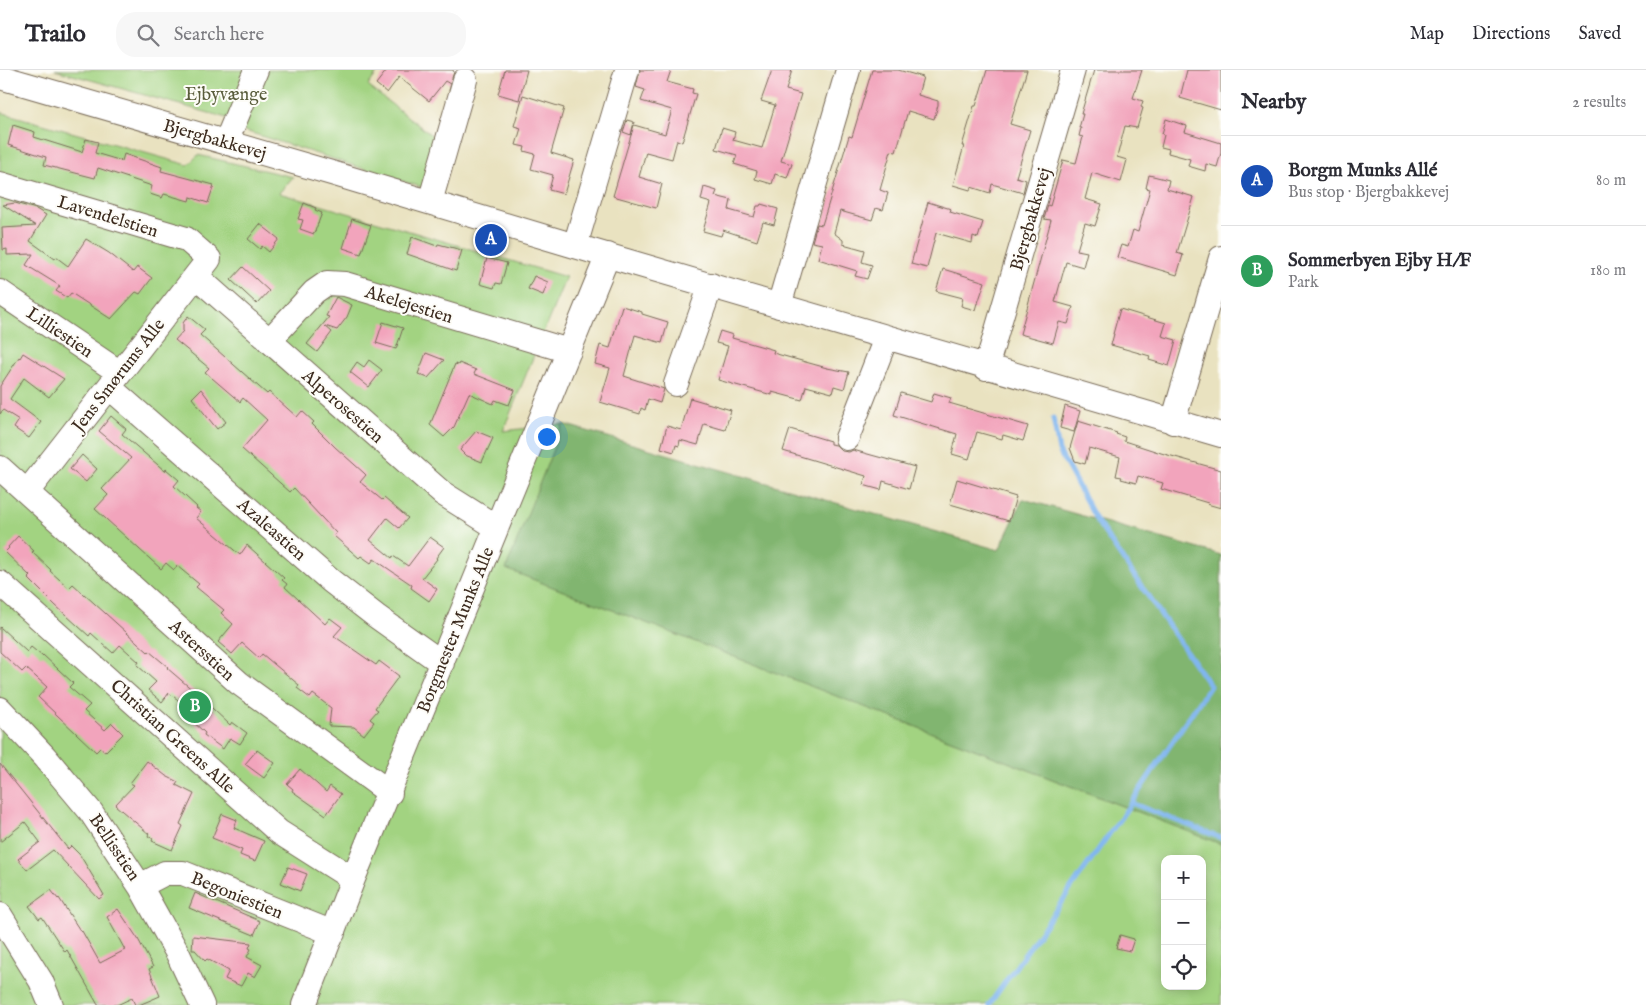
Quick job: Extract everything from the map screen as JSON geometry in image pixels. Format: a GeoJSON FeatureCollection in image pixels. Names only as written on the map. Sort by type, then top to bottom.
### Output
{"type":"FeatureCollection","features":[{"type":"Feature","properties":{"kind":"street"},"geometry":{"type":"LineString","coordinates":[[226,142],[256,70]]}},
{"type":"Feature","properties":{"kind":"street"},"geometry":{"type":"LineString","coordinates":[[575,246],[627,70]]}},
{"type":"Feature","properties":{"kind":"street"},"geometry":{"type":"LineString","coordinates":[[779,306],[848,70]]}},
{"type":"Feature","properties":{"kind":"street","name":"Bjergbakkevej"},"geometry":{"type":"LineString","coordinates":[[986,368],[1073,70]]}},
{"type":"Feature","properties":{"kind":"street","name":"Bjergbakkevej"},"geometry":{"type":"LineString","coordinates":[[0,77],[430,202],[986,368],[1221,435]]}},
{"type":"Feature","properties":{"kind":"street"},"geometry":{"type":"LineString","coordinates":[[430,202],[465,80]]}},
{"type":"Feature","properties":{"kind":"street","name":"Lavendelstien"},"geometry":{"type":"LineString","coordinates":[[0,184],[186,239],[202,267]]}},
{"type":"Feature","properties":{"kind":"street","name":"Borgmester Munks Alle"},"geometry":{"type":"LineString","coordinates":[[304,1005],[353,879],[390,793],[496,527],[608,255]]}},
{"type":"Feature","properties":{"kind":"street"},"geometry":{"type":"LineString","coordinates":[[1173,422],[1221,258]]}},
{"type":"Feature","properties":{"kind":"street","name":"Alperosestien"},"geometry":{"type":"LineString","coordinates":[[202,267],[270,341],[442,494],[496,527]]}},
{"type":"Feature","properties":{"kind":"street","name":"Jens Smørums Alle"},"geometry":{"type":"LineString","coordinates":[[27,492],[202,267]]}},
{"type":"Feature","properties":{"kind":"street","name":"Akelejestien"},"geometry":{"type":"LineString","coordinates":[[270,341],[314,292],[327,283],[345,284],[569,351]]}},
{"type":"Feature","properties":{"kind":"street"},"geometry":{"type":"LineString","coordinates":[[676,384],[711,285]]}},
{"type":"Feature","properties":{"kind":"street","name":"Lilliestien"},"geometry":{"type":"LineString","coordinates":[[0,292],[114,380]]}},
{"type":"Feature","properties":{"kind":"street"},"geometry":{"type":"LineString","coordinates":[[847,438],[886,338]]}},
{"type":"Feature","properties":{"kind":"street","name":"Azaleastien"},"geometry":{"type":"LineString","coordinates":[[114,380],[331,581],[442,663]]}},
{"type":"Feature","properties":{"kind":"street","name":"Astersstien"},"geometry":{"type":"LineString","coordinates":[[0,468],[240,683],[390,793]]}},
{"type":"Feature","properties":{"kind":"street","name":"Christian Greens Alle"},"geometry":{"type":"LineString","coordinates":[[0,583],[279,832],[353,879]]}},
{"type":"Feature","properties":{"kind":"street","name":"Bellisstien"},"geometry":{"type":"LineString","coordinates":[[0,709],[46,757],[91,812],[140,886],[178,954],[202,1005]]}},
{"type":"Feature","properties":{"kind":"street","name":"Begoniestien"},"geometry":{"type":"LineString","coordinates":[[140,886],[166,873],[183,873],[333,932]]}},
{"type":"Feature","properties":{"kind":"street"},"geometry":{"type":"LineString","coordinates":[[0,915],[41,981],[51,1005]]}},
{"type":"Feature","properties":{"kind":"green space","name":"Ejbyvænge"},"geometry":{"type":"Polygon","coordinates":[[[55,70],[379,70],[368,86],[439,141],[424,188],[242,130],[241,122],[55,70]]]}},
{"type":"Feature","properties":{"kind":"green space"},"geometry":{"type":"Polygon","coordinates":[[[0,112],[188,165],[198,155],[293,177],[279,193],[566,277],[503,431],[563,424],[507,569],[1221,844],[1221,1005],[0,1005],[0,112]]]}},
{"type":"Feature","properties":{"kind":"green space"},"geometry":{"type":"Polygon","coordinates":[[[563,424],[999,550],[1023,499],[1221,555],[1221,844],[506,569],[563,424]]]}},
{"type":"Feature","properties":{"kind":"building"},"geometry":{"type":"Polygon","coordinates":[[[387,70],[453,70],[454,72],[450,84],[445,81],[429,101],[399,77],[387,93],[376,84],[387,70]]]}},
{"type":"Feature","properties":{"kind":"building"},"geometry":{"type":"Polygon","coordinates":[[[505,70],[527,70],[519,100],[498,94],[505,70]]]}},
{"type":"Feature","properties":{"kind":"building"},"geometry":{"type":"Polygon","coordinates":[[[640,70],[671,70],[667,82],[693,89],[692,93],[696,94],[682,142],[677,140],[672,159],[646,152],[639,177],[662,184],[656,208],[613,196],[634,125],[665,134],[672,110],[641,101],[645,90],[636,87],[640,70]]]}},
{"type":"Feature","properties":{"kind":"building"},"geometry":{"type":"Polygon","coordinates":[[[772,70],[792,70],[786,90],[801,94],[781,161],[792,164],[787,178],[775,174],[772,184],[755,179],[757,171],[734,164],[737,155],[716,149],[722,128],[735,132],[733,140],[762,148],[775,105],[761,101],[772,70]]]}},
{"type":"Feature","properties":{"kind":"building"},"geometry":{"type":"Polygon","coordinates":[[[872,70],[898,70],[923,77],[918,95],[938,101],[938,105],[934,119],[908,111],[896,152],[891,151],[880,190],[888,193],[883,210],[876,208],[872,220],[840,211],[834,233],[843,240],[843,244],[865,250],[862,262],[872,265],[867,279],[855,276],[857,271],[818,259],[822,244],[812,242],[817,224],[822,225],[849,136],[852,137],[872,70]]]}},
{"type":"Feature","properties":{"kind":"building"},"geometry":{"type":"Polygon","coordinates":[[[987,70],[1027,70],[1010,124],[1030,130],[1016,177],[1026,180],[1023,193],[992,184],[990,193],[971,187],[970,190],[953,185],[964,146],[962,146],[987,70]]]}},
{"type":"Feature","properties":{"kind":"building"},"geometry":{"type":"Polygon","coordinates":[[[1094,70],[1142,70],[1133,98],[1143,101],[1141,107],[1143,108],[1137,128],[1125,126],[1117,157],[1127,160],[1121,182],[1092,173],[1085,199],[1102,204],[1095,226],[1085,223],[1077,250],[1087,252],[1083,267],[1066,262],[1055,302],[1073,307],[1068,324],[1059,322],[1053,343],[1020,334],[1051,220],[1044,219],[1048,205],[1050,206],[1063,160],[1076,163],[1083,137],[1079,136],[1083,114],[1081,114],[1094,70]]]}},
{"type":"Feature","properties":{"kind":"building"},"geometry":{"type":"Polygon","coordinates":[[[1187,70],[1221,70],[1221,110],[1180,98],[1187,70]]]}},
{"type":"Feature","properties":{"kind":"building"},"geometry":{"type":"Polygon","coordinates":[[[523,95],[564,108],[551,153],[574,160],[564,194],[549,190],[553,175],[531,169],[535,154],[524,151],[525,147],[516,145],[521,128],[514,126],[523,95]]]}},
{"type":"Feature","properties":{"kind":"building"},"geometry":{"type":"Polygon","coordinates":[[[1166,119],[1187,126],[1185,132],[1221,143],[1221,153],[1217,167],[1206,164],[1205,171],[1188,166],[1190,159],[1168,153],[1169,149],[1161,147],[1166,119]]]}},
{"type":"Feature","properties":{"kind":"building"},"geometry":{"type":"Polygon","coordinates":[[[627,120],[634,122],[631,135],[623,132],[627,120]]]}},
{"type":"Feature","properties":{"kind":"building"},"geometry":{"type":"Polygon","coordinates":[[[13,125],[35,132],[34,137],[82,152],[86,139],[98,142],[95,153],[122,161],[124,154],[162,167],[161,171],[214,185],[208,203],[190,197],[189,201],[164,194],[162,198],[150,194],[152,186],[98,168],[95,178],[44,165],[46,157],[8,145],[13,125]]]}},
{"type":"Feature","properties":{"kind":"building"},"geometry":{"type":"Polygon","coordinates":[[[1149,175],[1169,180],[1167,189],[1194,197],[1177,253],[1183,255],[1177,275],[1117,257],[1121,245],[1128,247],[1133,230],[1138,232],[1150,189],[1146,188],[1149,175]]]}},
{"type":"Feature","properties":{"kind":"building"},"geometry":{"type":"Polygon","coordinates":[[[704,187],[717,191],[715,196],[731,200],[729,210],[754,217],[757,206],[761,204],[778,209],[774,225],[763,222],[757,241],[723,230],[721,236],[703,231],[711,203],[701,200],[704,187]]]}},
{"type":"Feature","properties":{"kind":"building"},"geometry":{"type":"Polygon","coordinates":[[[928,202],[951,209],[950,212],[983,222],[978,238],[973,236],[972,243],[936,233],[927,268],[911,264],[928,202]]]}},
{"type":"Feature","properties":{"kind":"building"},"geometry":{"type":"Polygon","coordinates":[[[15,203],[36,209],[46,215],[30,241],[55,259],[56,257],[68,266],[86,239],[109,253],[133,272],[137,267],[152,278],[140,294],[136,292],[111,319],[71,293],[67,298],[56,291],[60,286],[26,265],[33,254],[7,255],[7,249],[3,250],[2,228],[36,226],[3,205],[15,203]]]}},
{"type":"Feature","properties":{"kind":"building"},"geometry":{"type":"Polygon","coordinates":[[[304,203],[322,213],[314,234],[300,229],[303,220],[298,219],[304,203]]]}},
{"type":"Feature","properties":{"kind":"building"},"geometry":{"type":"Polygon","coordinates":[[[352,219],[371,225],[361,254],[343,248],[352,219]]]}},
{"type":"Feature","properties":{"kind":"building"},"geometry":{"type":"Polygon","coordinates":[[[260,224],[279,239],[269,252],[262,246],[260,249],[248,239],[260,224]]]}},
{"type":"Feature","properties":{"kind":"building"},"geometry":{"type":"Polygon","coordinates":[[[412,237],[437,246],[438,244],[462,250],[456,271],[407,254],[412,237]]]}},
{"type":"Feature","properties":{"kind":"building"},"geometry":{"type":"Polygon","coordinates":[[[487,258],[507,263],[501,284],[496,283],[494,288],[480,284],[487,258]]]}},
{"type":"Feature","properties":{"kind":"building"},"geometry":{"type":"Polygon","coordinates":[[[243,267],[269,291],[257,304],[231,280],[243,267]]]}},
{"type":"Feature","properties":{"kind":"building"},"geometry":{"type":"Polygon","coordinates":[[[943,269],[985,282],[975,310],[961,306],[963,298],[936,291],[943,269]]]}},
{"type":"Feature","properties":{"kind":"building"},"geometry":{"type":"Polygon","coordinates":[[[534,276],[548,282],[543,295],[528,289],[534,276]]]}},
{"type":"Feature","properties":{"kind":"building"},"geometry":{"type":"Polygon","coordinates":[[[336,297],[352,305],[347,317],[337,330],[325,326],[332,332],[317,352],[307,344],[329,317],[326,316],[336,297]]]}},
{"type":"Feature","properties":{"kind":"building"},"geometry":{"type":"Polygon","coordinates":[[[622,306],[668,322],[662,343],[635,335],[624,376],[664,389],[660,403],[648,399],[645,410],[641,408],[640,414],[600,402],[610,368],[595,364],[600,345],[610,348],[622,306]]]}},
{"type":"Feature","properties":{"kind":"building"},"geometry":{"type":"Polygon","coordinates":[[[1120,309],[1166,323],[1162,336],[1176,340],[1169,366],[1149,360],[1150,356],[1111,345],[1120,309]]]}},
{"type":"Feature","properties":{"kind":"building"},"geometry":{"type":"Polygon","coordinates":[[[188,316],[205,330],[200,335],[267,394],[269,392],[297,417],[302,411],[314,422],[312,424],[366,475],[360,482],[382,500],[384,498],[408,518],[399,528],[387,518],[370,540],[392,558],[393,556],[408,566],[430,537],[444,547],[422,578],[437,589],[429,601],[411,588],[412,585],[374,559],[371,563],[361,556],[359,558],[334,536],[336,533],[294,488],[290,492],[242,449],[267,420],[243,398],[240,402],[205,372],[209,368],[175,340],[183,331],[183,323],[188,316]]]}},
{"type":"Feature","properties":{"kind":"building"},"geometry":{"type":"Polygon","coordinates":[[[383,322],[403,328],[396,349],[376,343],[383,322]]]}},
{"type":"Feature","properties":{"kind":"building"},"geometry":{"type":"Polygon","coordinates":[[[720,331],[733,335],[732,338],[774,350],[773,353],[849,372],[844,389],[834,386],[832,393],[806,386],[802,400],[772,392],[772,395],[718,380],[728,346],[716,343],[720,331]]]}},
{"type":"Feature","properties":{"kind":"building"},"geometry":{"type":"Polygon","coordinates":[[[23,353],[64,379],[49,397],[24,378],[10,399],[41,422],[29,438],[14,428],[19,420],[3,410],[0,414],[0,386],[23,353]]]}},
{"type":"Feature","properties":{"kind":"building"},"geometry":{"type":"Polygon","coordinates":[[[426,353],[444,360],[428,378],[418,374],[426,353]]]}},
{"type":"Feature","properties":{"kind":"building"},"geometry":{"type":"Polygon","coordinates":[[[369,360],[382,370],[369,387],[350,372],[357,362],[364,367],[369,360]]]}},
{"type":"Feature","properties":{"kind":"building"},"geometry":{"type":"Polygon","coordinates":[[[459,363],[476,370],[474,374],[515,390],[509,405],[495,400],[493,404],[469,393],[454,427],[444,437],[430,425],[455,364],[458,365],[459,363]]]}},
{"type":"Feature","properties":{"kind":"building"},"geometry":{"type":"Polygon","coordinates":[[[201,389],[226,422],[217,429],[192,398],[201,389]]]}},
{"type":"Feature","properties":{"kind":"building"},"geometry":{"type":"Polygon","coordinates":[[[901,393],[931,402],[934,393],[951,398],[949,403],[1028,426],[1023,441],[1003,435],[1002,439],[977,432],[969,459],[952,454],[957,434],[894,415],[901,393]]]}},
{"type":"Feature","properties":{"kind":"building"},"geometry":{"type":"Polygon","coordinates":[[[690,398],[731,410],[725,430],[704,424],[698,445],[680,440],[679,446],[676,445],[674,452],[661,448],[667,426],[681,430],[690,398]]]}},
{"type":"Feature","properties":{"kind":"building"},"geometry":{"type":"Polygon","coordinates":[[[1065,406],[1080,411],[1074,432],[1060,428],[1065,406]]]}},
{"type":"Feature","properties":{"kind":"building"},"geometry":{"type":"Polygon","coordinates":[[[111,416],[126,429],[122,434],[165,471],[166,469],[179,480],[174,486],[201,512],[196,518],[240,555],[247,545],[284,578],[282,580],[287,584],[285,587],[325,624],[330,618],[342,627],[334,636],[376,665],[379,661],[399,676],[375,708],[378,710],[370,719],[374,722],[364,735],[354,727],[329,726],[331,708],[313,694],[310,698],[297,688],[299,685],[262,654],[259,658],[242,643],[232,654],[218,642],[233,624],[221,613],[224,610],[196,587],[199,584],[177,566],[174,570],[166,563],[161,569],[95,509],[108,495],[102,489],[131,458],[99,431],[111,416]]]}},
{"type":"Feature","properties":{"kind":"building"},"geometry":{"type":"Polygon","coordinates":[[[1078,421],[1117,433],[1125,437],[1124,441],[1221,470],[1221,508],[1161,489],[1163,483],[1138,476],[1136,483],[1121,479],[1122,477],[1116,476],[1120,457],[1089,448],[1085,464],[1075,461],[1070,448],[1078,421]]]}},
{"type":"Feature","properties":{"kind":"building"},"geometry":{"type":"Polygon","coordinates":[[[790,429],[830,441],[830,444],[836,445],[842,451],[849,452],[853,450],[915,467],[909,489],[883,481],[881,490],[863,485],[866,476],[783,451],[790,429]]]}},
{"type":"Feature","properties":{"kind":"building"},"geometry":{"type":"Polygon","coordinates":[[[476,431],[493,438],[482,462],[465,455],[460,450],[476,431]]]}},
{"type":"Feature","properties":{"kind":"building"},"geometry":{"type":"Polygon","coordinates":[[[82,455],[97,469],[86,482],[70,469],[82,455]]]}},
{"type":"Feature","properties":{"kind":"building"},"geometry":{"type":"Polygon","coordinates":[[[957,479],[1016,497],[1009,521],[950,504],[957,479]]]}},
{"type":"Feature","properties":{"kind":"building"},"geometry":{"type":"Polygon","coordinates":[[[18,536],[34,551],[32,552],[50,571],[69,588],[73,584],[148,652],[168,667],[230,725],[232,722],[247,733],[240,744],[230,738],[223,749],[204,735],[205,733],[186,715],[191,710],[169,693],[162,702],[148,690],[156,682],[137,665],[139,662],[120,645],[113,653],[91,633],[89,636],[55,605],[28,578],[30,576],[5,552],[18,536]]]}},
{"type":"Feature","properties":{"kind":"building"},"geometry":{"type":"Polygon","coordinates":[[[0,627],[27,652],[31,647],[43,655],[73,683],[69,687],[90,705],[84,711],[105,730],[112,723],[123,734],[105,752],[100,748],[96,752],[38,697],[47,687],[26,668],[22,672],[0,652],[0,627]]]}},
{"type":"Feature","properties":{"kind":"building"},"geometry":{"type":"Polygon","coordinates":[[[257,750],[275,763],[264,778],[245,764],[257,750]]]}},
{"type":"Feature","properties":{"kind":"building"},"geometry":{"type":"Polygon","coordinates":[[[147,761],[166,776],[178,782],[176,785],[194,794],[180,824],[183,826],[172,850],[152,841],[153,839],[148,836],[149,834],[115,805],[134,785],[130,783],[147,761]]]}},
{"type":"Feature","properties":{"kind":"building"},"geometry":{"type":"Polygon","coordinates":[[[0,764],[68,849],[71,846],[80,855],[104,895],[99,899],[53,850],[27,870],[18,859],[40,842],[25,822],[0,842],[0,764]]]}},
{"type":"Feature","properties":{"kind":"building"},"geometry":{"type":"Polygon","coordinates":[[[300,769],[326,792],[330,786],[341,794],[326,815],[292,791],[293,789],[287,784],[300,769]]]}},
{"type":"Feature","properties":{"kind":"building"},"geometry":{"type":"Polygon","coordinates":[[[222,814],[237,820],[234,828],[264,841],[255,861],[240,855],[242,850],[212,838],[222,814]]]}},
{"type":"Feature","properties":{"kind":"building"},"geometry":{"type":"Polygon","coordinates":[[[288,867],[307,874],[300,891],[281,883],[288,867]]]}},
{"type":"Feature","properties":{"kind":"building"},"geometry":{"type":"Polygon","coordinates":[[[51,890],[59,898],[82,931],[100,963],[125,950],[107,917],[118,909],[138,939],[153,967],[149,969],[160,996],[139,1005],[135,1005],[132,998],[117,1005],[98,1005],[67,950],[65,952],[42,917],[39,919],[29,906],[51,890]]]}},
{"type":"Feature","properties":{"kind":"building"},"geometry":{"type":"Polygon","coordinates":[[[195,893],[260,921],[254,935],[189,908],[195,893]]]}},
{"type":"Feature","properties":{"kind":"building"},"geometry":{"type":"Polygon","coordinates":[[[1120,935],[1134,939],[1130,951],[1116,948],[1120,935]]]}},
{"type":"Feature","properties":{"kind":"building"},"geometry":{"type":"Polygon","coordinates":[[[193,936],[251,943],[249,948],[251,949],[247,957],[262,965],[255,977],[248,973],[241,986],[225,979],[229,971],[207,959],[205,961],[195,950],[192,950],[193,936]]]}},
{"type":"Feature","properties":{"kind":"waterway"},"geometry":{"type":"LineString","coordinates":[[989,1005],[1131,803],[1210,686],[1098,523],[1059,451],[1053,418]]}},
{"type":"Feature","properties":{"kind":"waterway"},"geometry":{"type":"LineString","coordinates":[[1131,803],[1221,838]]}},
{"type":"Feature","properties":{"kind":"place","name":"Borgm Munks Allé"},"geometry":{"type":"Point","coordinates":[491,240]}},
{"type":"Feature","properties":{"kind":"place","name":"Sommerbyen Ejby H/F"},"geometry":{"type":"Point","coordinates":[195,707]}}]}
